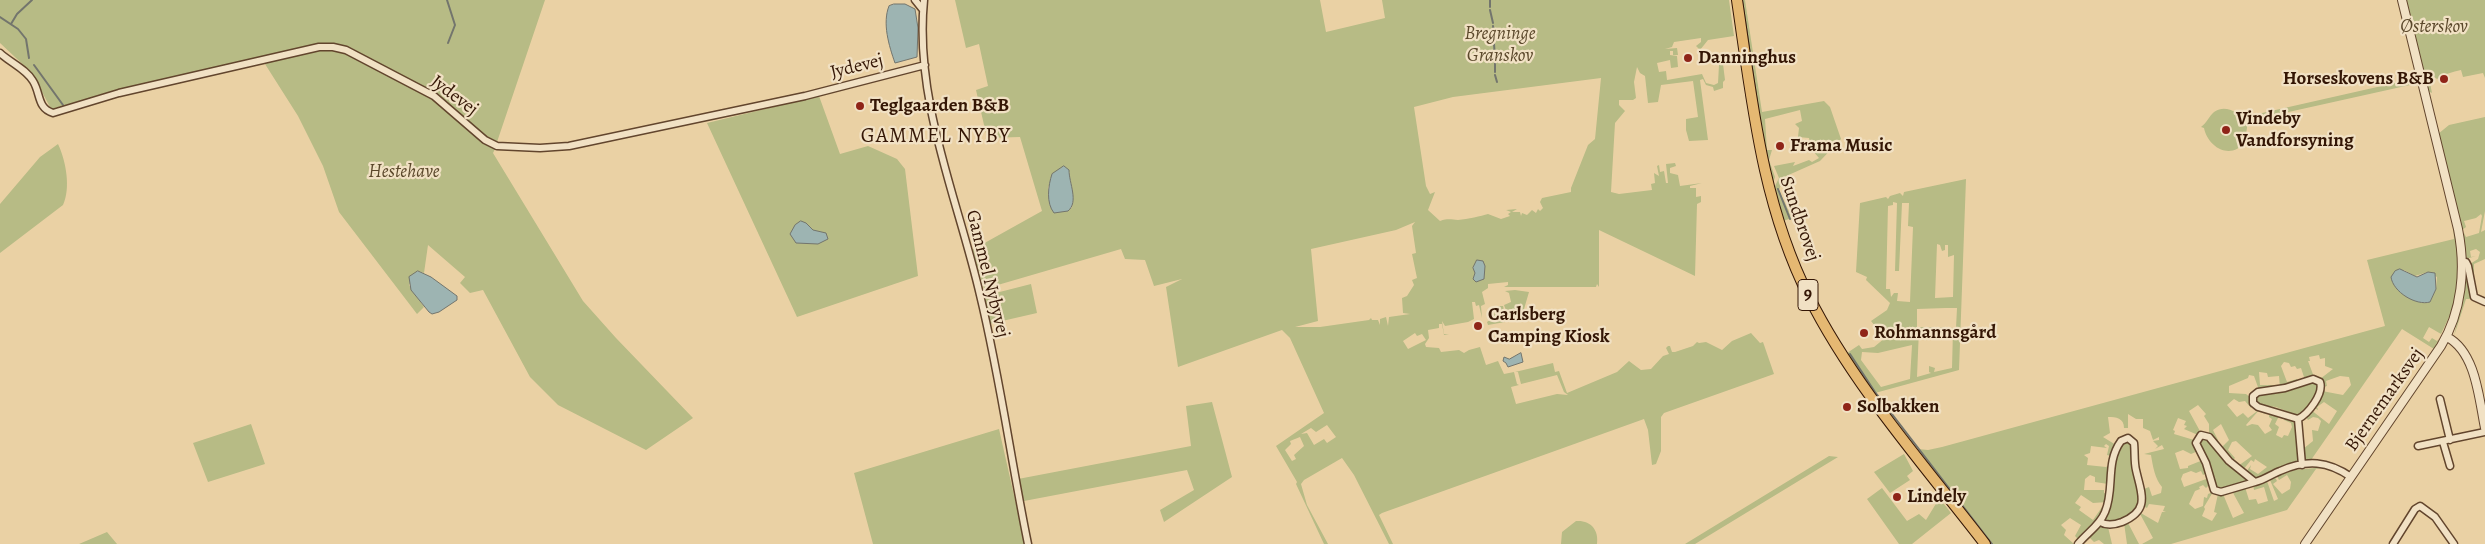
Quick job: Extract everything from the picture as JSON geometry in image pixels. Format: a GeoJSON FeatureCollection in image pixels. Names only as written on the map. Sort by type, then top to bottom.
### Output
{"type":"FeatureCollection","features":[{"type":"Feature","properties":{"kind":"main road","name":"Sundbrovej"},"geometry":{"type":"LineString","coordinates":[[1737,0],[1764,168],[1784,237],[1809,297],[1861,381],[1985,544]]}},
{"type":"Feature","properties":{"kind":"street"},"geometry":{"type":"LineString","coordinates":[[915,0],[923,10]]}},
{"type":"Feature","properties":{"kind":"street","name":"Gammel Nybyvej"},"geometry":{"type":"LineString","coordinates":[[924,0],[925,65],[944,169],[980,295],[1028,544]]}},
{"type":"Feature","properties":{"kind":"street","name":"Bjernemarksvej"},"geometry":{"type":"LineString","coordinates":[[2305,544],[2446,337],[2459,298],[2462,262],[2457,222],[2402,0]]}},
{"type":"Feature","properties":{"kind":"street","name":"Jydevej"},"geometry":{"type":"LineString","coordinates":[[0,54],[27,73],[34,81],[42,107],[53,113],[119,93],[319,47],[333,46],[366,60],[434,96],[485,140],[497,146],[540,148],[569,146],[805,96],[925,65]]}},
{"type":"Feature","properties":{"kind":"street","name":"Bjernemarksvej"},"geometry":{"type":"LineString","coordinates":[[2462,262],[2468,264],[2474,297],[2483,302]]}},
{"type":"Feature","properties":{"kind":"street"},"geometry":{"type":"LineString","coordinates":[[2446,337],[2461,348],[2469,362],[2483,413],[2485,428]]}},
{"type":"Feature","properties":{"kind":"street"},"geometry":{"type":"LineString","coordinates":[[2310,379],[2317,380],[2321,384],[2320,391],[2308,412],[2298,419],[2256,406],[2253,402],[2253,396],[2259,392],[2285,388],[2310,379]]}},
{"type":"Feature","properties":{"kind":"street"},"geometry":{"type":"LineString","coordinates":[[2440,399],[2450,466]]}},
{"type":"Feature","properties":{"kind":"street"},"geometry":{"type":"LineString","coordinates":[[2298,419],[2302,465]]}},
{"type":"Feature","properties":{"kind":"street"},"geometry":{"type":"LineString","coordinates":[[2418,446],[2485,432]]}},
{"type":"Feature","properties":{"kind":"street"},"geometry":{"type":"LineString","coordinates":[[2255,482],[2229,461],[2209,437],[2204,435],[2198,438],[2196,445],[2206,463],[2214,490],[2221,492],[2255,482],[2286,469],[2302,465],[2329,464],[2351,478]]}},
{"type":"Feature","properties":{"kind":"street"},"geometry":{"type":"LineString","coordinates":[[2078,544],[2100,522],[2108,506],[2110,468],[2114,454],[2121,441],[2128,438],[2134,444],[2136,469],[2143,493],[2141,504],[2135,514],[2123,522],[2108,525],[2100,522]]}},
{"type":"Feature","properties":{"kind":"street"},"geometry":{"type":"LineString","coordinates":[[2393,544],[2418,507],[2423,507],[2435,517],[2454,544]]}},
{"type":"Feature","properties":{"kind":"green space","name":"Hestehave"},"geometry":{"type":"Polygon","coordinates":[[[0,0],[545,0],[497,142],[487,137],[435,94],[358,53],[341,45],[333,44],[118,91],[51,109],[32,73],[0,43],[0,0]]]}},
{"type":"Feature","properties":{"kind":"green space","name":"Bregninge Granskov"},"geometry":{"type":"Polygon","coordinates":[[[955,0],[1320,0],[1326,32],[1385,18],[1382,0],[1729,0],[1734,36],[1708,40],[1700,50],[1696,46],[1701,42],[1701,38],[1674,42],[1672,47],[1665,49],[1677,48],[1678,55],[1673,55],[1673,51],[1670,51],[1670,55],[1677,56],[1678,67],[1671,68],[1670,60],[1657,63],[1659,72],[1666,71],[1667,80],[1702,74],[1706,83],[1714,85],[1718,83],[1719,65],[1723,64],[1725,80],[1723,88],[1714,91],[1713,87],[1706,85],[1703,79],[1700,80],[1708,140],[1689,141],[1686,130],[1686,119],[1698,117],[1693,81],[1661,85],[1658,102],[1648,103],[1645,76],[1640,73],[1637,67],[1634,82],[1636,98],[1633,100],[1619,100],[1619,105],[1625,111],[1615,123],[1611,192],[1619,194],[1652,190],[1651,184],[1655,183],[1654,173],[1659,176],[1657,166],[1659,165],[1660,172],[1664,171],[1666,183],[1668,183],[1666,164],[1675,163],[1676,166],[1670,168],[1670,173],[1678,175],[1680,186],[1702,183],[1690,186],[1690,188],[1696,188],[1696,197],[1701,196],[1701,202],[1697,204],[1695,276],[1599,230],[1599,287],[1597,284],[1596,287],[1504,287],[1508,285],[1508,282],[1488,284],[1488,288],[1482,292],[1485,304],[1481,306],[1482,318],[1479,305],[1476,306],[1475,302],[1472,302],[1474,319],[1468,322],[1445,326],[1442,321],[1444,334],[1449,334],[1444,335],[1442,324],[1439,324],[1439,328],[1428,330],[1429,338],[1425,344],[1426,347],[1439,348],[1441,352],[1459,350],[1464,353],[1480,347],[1486,365],[1498,361],[1504,374],[1514,372],[1517,384],[1519,385],[1511,387],[1516,404],[1557,394],[1568,395],[1564,392],[1557,375],[1521,384],[1518,372],[1515,372],[1553,363],[1555,372],[1559,371],[1567,393],[1617,372],[1629,361],[1641,370],[1651,369],[1663,356],[1669,354],[1666,348],[1668,346],[1670,346],[1672,352],[1675,352],[1693,346],[1697,342],[1706,342],[1722,350],[1732,341],[1751,333],[1760,343],[1763,342],[1774,374],[1664,413],[1661,417],[1661,451],[1656,464],[1652,465],[1648,430],[1644,419],[1382,513],[1379,515],[1393,544],[1389,544],[1354,475],[1342,458],[1304,480],[1301,484],[1307,505],[1328,544],[1324,544],[1296,484],[1297,482],[1276,446],[1324,413],[1290,338],[1282,330],[1178,367],[1166,287],[1182,279],[1154,286],[1145,260],[1125,259],[1121,249],[984,289],[972,250],[1042,211],[1020,137],[987,138],[976,90],[988,86],[979,44],[966,48],[955,0]],[[1601,78],[1453,97],[1414,107],[1426,186],[1430,194],[1435,192],[1428,210],[1440,221],[1448,219],[1462,220],[1488,214],[1501,219],[1510,216],[1508,214],[1511,212],[1506,210],[1517,209],[1512,212],[1520,212],[1521,216],[1522,213],[1527,215],[1532,210],[1536,213],[1538,209],[1540,211],[1543,208],[1540,202],[1542,198],[1571,192],[1588,145],[1595,139],[1601,78]],[[1069,170],[1048,187],[1050,205],[1072,208],[1069,170]],[[1415,222],[1396,230],[1311,249],[1318,321],[1295,327],[1320,327],[1369,320],[1371,318],[1372,320],[1378,320],[1380,325],[1380,319],[1386,317],[1388,326],[1389,317],[1410,314],[1403,313],[1402,298],[1407,296],[1414,285],[1412,280],[1417,278],[1412,254],[1416,253],[1412,226],[1415,222]],[[1415,333],[1403,341],[1408,349],[1426,340],[1422,334],[1417,336],[1415,333]],[[1327,425],[1316,432],[1311,428],[1301,434],[1307,433],[1314,445],[1324,439],[1327,443],[1336,437],[1327,425]],[[1300,437],[1290,441],[1291,444],[1285,450],[1292,461],[1296,459],[1294,455],[1304,446],[1300,437]]]}},
{"type":"Feature","properties":{"kind":"green space"},"geometry":{"type":"Polygon","coordinates":[[[1741,0],[1745,0],[1762,112],[1824,101],[1830,107],[1841,139],[1820,161],[1784,177],[1779,190],[1792,218],[1783,221],[1774,188],[1779,178],[1774,166],[1795,162],[1793,166],[1809,160],[1812,162],[1819,158],[1812,150],[1809,138],[1798,137],[1799,128],[1795,124],[1802,121],[1800,110],[1765,119],[1767,150],[1772,150],[1769,160],[1775,177],[1773,183],[1764,151],[1741,0]]]}},
{"type":"Feature","properties":{"kind":"green space","name":"Østerskov"},"geometry":{"type":"Polygon","coordinates":[[[2405,0],[2485,0],[2485,78],[2483,73],[2463,77],[2461,70],[2445,74],[2437,79],[2433,76],[2430,83],[2432,93],[2428,91],[2405,0]]]}},
{"type":"Feature","properties":{"kind":"green space","name":"Hestehave"},"geometry":{"type":"Polygon","coordinates":[[[319,50],[333,50],[345,53],[434,99],[484,143],[495,149],[493,153],[583,301],[693,418],[646,450],[558,405],[530,377],[483,290],[470,293],[460,283],[465,277],[428,245],[424,273],[418,271],[409,285],[424,307],[417,314],[339,212],[323,166],[298,116],[265,64],[276,59],[319,50]]]}},
{"type":"Feature","properties":{"kind":"green space"},"geometry":{"type":"Polygon","coordinates":[[[2417,78],[2419,83],[2248,121],[2245,141],[2234,150],[2221,150],[2215,146],[2206,135],[2204,128],[2201,127],[2214,112],[2219,110],[2228,109],[2249,116],[2417,78]]]}},
{"type":"Feature","properties":{"kind":"green space"},"geometry":{"type":"Polygon","coordinates":[[[819,96],[840,154],[868,146],[897,159],[905,169],[918,276],[797,317],[707,123],[819,96]]]}},
{"type":"Feature","properties":{"kind":"green space"},"geometry":{"type":"Polygon","coordinates":[[[2485,117],[2485,211],[2481,232],[2485,230],[2485,259],[2474,264],[2474,279],[2470,264],[2478,259],[2480,252],[2476,249],[2470,251],[2471,257],[2476,256],[2466,259],[2463,235],[2464,233],[2466,237],[2479,233],[2482,216],[2481,214],[2476,218],[2464,221],[2466,227],[2462,230],[2438,134],[2449,125],[2485,117]]]}},
{"type":"Feature","properties":{"kind":"green space"},"geometry":{"type":"Polygon","coordinates":[[[58,144],[63,158],[67,183],[63,205],[0,253],[0,204],[40,157],[58,144]]]}},
{"type":"Feature","properties":{"kind":"green space"},"geometry":{"type":"Polygon","coordinates":[[[1966,179],[1959,370],[1875,393],[1847,353],[1859,345],[1862,349],[1874,347],[1885,338],[1871,321],[1887,310],[1890,303],[1866,280],[1867,277],[1856,272],[1860,203],[1886,197],[1888,199],[1890,196],[1900,193],[1903,196],[1904,192],[1966,179]],[[1893,202],[1893,205],[1888,206],[1886,289],[1890,289],[1891,297],[1894,293],[1898,293],[1897,301],[1910,302],[1913,227],[1908,226],[1909,203],[1902,203],[1899,271],[1895,271],[1897,203],[1893,202]],[[1937,244],[1935,298],[1953,297],[1954,255],[1948,257],[1948,245],[1945,245],[1945,250],[1942,251],[1940,245],[1937,244]],[[1957,308],[1917,309],[1917,327],[1956,328],[1957,308]],[[1919,329],[1917,377],[1931,373],[1929,372],[1929,366],[1935,368],[1934,372],[1952,368],[1953,330],[1919,329]],[[1912,345],[1878,353],[1862,352],[1861,360],[1881,387],[1910,379],[1912,345]]]}},
{"type":"Feature","properties":{"kind":"green space"},"geometry":{"type":"Polygon","coordinates":[[[2453,224],[2459,278],[2451,313],[2441,334],[2429,327],[2423,338],[2429,342],[2432,338],[2437,341],[2439,339],[2434,349],[2402,329],[2311,460],[2305,460],[2303,449],[2313,441],[2312,430],[2318,431],[2321,421],[2313,417],[2308,420],[2306,417],[2311,410],[2329,424],[2337,411],[2324,402],[2317,407],[2318,410],[2313,407],[2322,391],[2343,395],[2351,385],[2349,377],[2340,376],[2326,381],[2327,386],[2323,387],[2320,379],[2333,369],[2325,366],[2325,358],[2320,359],[2319,355],[2309,357],[2310,361],[2308,361],[2314,377],[2305,380],[2301,368],[2291,367],[2289,363],[2284,362],[2281,366],[2287,382],[2297,379],[2298,382],[2280,388],[2279,376],[2268,377],[2267,373],[2259,372],[2260,385],[2275,385],[2276,387],[2259,390],[2254,376],[2249,375],[2248,378],[2229,386],[2229,393],[2246,394],[2251,398],[2251,408],[2245,401],[2239,402],[2234,399],[2227,405],[2237,417],[2243,413],[2248,418],[2260,409],[2247,426],[2252,424],[2258,425],[2265,434],[2272,430],[2269,426],[2272,419],[2269,417],[2269,414],[2262,413],[2265,410],[2280,414],[2275,424],[2279,427],[2276,435],[2282,438],[2284,435],[2288,436],[2292,427],[2291,423],[2284,420],[2285,417],[2295,421],[2298,459],[2296,463],[2256,479],[2246,472],[2251,465],[2250,469],[2258,474],[2267,467],[2255,459],[2254,462],[2251,460],[2243,470],[2238,466],[2252,456],[2236,441],[2232,442],[2228,450],[2235,458],[2232,461],[2220,449],[2229,440],[2221,424],[2213,430],[2218,440],[2215,442],[2209,434],[2209,424],[2204,416],[2206,414],[2198,405],[2189,411],[2201,433],[2198,435],[2184,429],[2187,426],[2184,425],[2186,421],[2178,418],[2173,430],[2175,431],[2174,434],[2194,440],[2198,451],[2191,454],[2183,450],[2175,453],[2180,469],[2188,468],[2188,466],[2203,460],[2207,473],[2203,475],[2201,471],[2196,473],[2191,471],[2183,474],[2181,479],[2184,487],[2209,478],[2209,485],[2206,488],[2203,485],[2199,487],[2200,489],[2195,491],[2189,504],[2195,509],[2203,506],[2204,497],[2207,498],[2208,494],[2213,492],[2204,507],[2202,516],[2212,521],[2217,513],[2214,512],[2218,494],[2223,494],[2233,518],[2244,513],[2232,491],[2245,487],[2249,500],[2256,499],[2258,504],[2268,501],[2264,487],[2254,490],[2253,485],[2267,481],[2274,501],[2278,499],[2270,480],[2275,477],[2277,481],[2273,484],[2282,494],[2290,489],[2291,482],[2287,475],[2279,480],[2277,476],[2295,470],[2325,467],[2316,469],[2287,510],[2171,544],[2142,544],[2153,538],[2139,512],[2158,523],[2162,512],[2166,512],[2163,511],[2165,506],[2149,504],[2147,508],[2143,506],[2144,489],[2149,487],[2152,496],[2161,493],[2162,487],[2156,477],[2151,455],[2144,454],[2164,449],[2162,445],[2155,449],[2158,446],[2153,441],[2159,440],[2159,437],[2153,440],[2150,431],[2143,428],[2143,419],[2136,419],[2128,414],[2128,428],[2124,428],[2123,422],[2119,419],[2108,417],[2110,433],[2103,437],[2116,445],[2111,456],[2107,455],[2109,446],[2106,444],[2104,446],[2107,448],[2091,446],[2090,453],[2084,455],[2088,458],[2087,465],[2106,467],[2109,465],[2108,484],[2095,482],[2095,477],[2090,475],[2085,479],[2084,490],[2104,490],[2104,493],[2107,494],[2107,502],[2093,503],[2081,495],[2075,503],[2081,507],[2079,510],[2093,520],[2102,507],[2105,507],[2095,523],[2078,539],[2075,536],[2081,525],[2070,518],[2061,525],[2066,530],[2064,535],[2074,544],[1990,544],[1918,449],[1928,450],[1942,447],[2385,326],[2367,260],[2454,239],[2453,224]],[[2404,270],[2392,281],[2404,294],[2413,300],[2424,303],[2430,302],[2436,289],[2437,277],[2428,272],[2415,276],[2404,270]]]}},
{"type":"Feature","properties":{"kind":"green space"},"geometry":{"type":"Polygon","coordinates":[[[2466,265],[2471,299],[2466,299],[2454,336],[2464,291],[2466,265]]]}},
{"type":"Feature","properties":{"kind":"green space"},"geometry":{"type":"Polygon","coordinates":[[[1031,284],[1037,313],[989,324],[984,296],[1031,284]]]}},
{"type":"Feature","properties":{"kind":"green space"},"geometry":{"type":"Polygon","coordinates":[[[1505,291],[1529,292],[1522,316],[1514,321],[1513,315],[1505,318],[1505,322],[1488,325],[1487,322],[1494,317],[1495,306],[1503,306],[1505,314],[1507,313],[1504,305],[1511,302],[1509,293],[1505,291]]]}},
{"type":"Feature","properties":{"kind":"green space"},"geometry":{"type":"Polygon","coordinates":[[[2311,381],[2318,383],[2315,393],[2299,416],[2276,407],[2260,405],[2255,400],[2257,395],[2274,394],[2296,389],[2311,381]]]}},
{"type":"Feature","properties":{"kind":"green space"},"geometry":{"type":"Polygon","coordinates":[[[1212,402],[1232,477],[1164,522],[1160,510],[1194,490],[1187,470],[1024,501],[1018,479],[1191,446],[1186,406],[1212,402]]]}},
{"type":"Feature","properties":{"kind":"green space"},"geometry":{"type":"Polygon","coordinates":[[[251,424],[265,464],[208,482],[193,443],[251,424]]]}},
{"type":"Feature","properties":{"kind":"green space"},"geometry":{"type":"Polygon","coordinates":[[[999,429],[1025,544],[873,544],[854,473],[999,429]]]}},
{"type":"Feature","properties":{"kind":"green space"},"geometry":{"type":"Polygon","coordinates":[[[2201,437],[2206,437],[2226,463],[2248,481],[2247,483],[2217,490],[2209,461],[2198,441],[2201,437]]]}},
{"type":"Feature","properties":{"kind":"green space"},"geometry":{"type":"Polygon","coordinates":[[[2125,440],[2131,442],[2140,494],[2132,512],[2121,518],[2105,522],[2112,496],[2115,461],[2120,447],[2125,440]]]}},
{"type":"Feature","properties":{"kind":"green space"},"geometry":{"type":"Polygon","coordinates":[[[1904,454],[1913,471],[1907,476],[1910,480],[1890,493],[1874,472],[1904,454]]]}},
{"type":"Feature","properties":{"kind":"green space"},"geometry":{"type":"Polygon","coordinates":[[[1829,456],[1838,457],[1695,544],[1685,544],[1829,456]]]}},
{"type":"Feature","properties":{"kind":"green space"},"geometry":{"type":"Polygon","coordinates":[[[1882,488],[1907,521],[1919,514],[1926,520],[1937,502],[1934,497],[1937,495],[1951,513],[1912,544],[1899,544],[1867,499],[1882,488]]]}},
{"type":"Feature","properties":{"kind":"green space"},"geometry":{"type":"Polygon","coordinates":[[[1576,521],[1586,522],[1593,527],[1597,534],[1597,544],[1561,544],[1562,532],[1576,521]]]}},
{"type":"Feature","properties":{"kind":"green space"},"geometry":{"type":"Polygon","coordinates":[[[2127,521],[2139,544],[2127,544],[2124,523],[2127,521]]]}},
{"type":"Feature","properties":{"kind":"green space"},"geometry":{"type":"Polygon","coordinates":[[[2102,525],[2108,527],[2112,544],[2104,544],[2099,540],[2094,542],[2088,536],[2102,525]]]}},
{"type":"Feature","properties":{"kind":"green space"},"geometry":{"type":"Polygon","coordinates":[[[107,532],[117,544],[79,544],[107,532]]]}},
{"type":"Feature","properties":{"kind":"water"},"geometry":{"type":"Polygon","coordinates":[[[905,4],[915,9],[918,28],[917,57],[895,63],[886,27],[889,6],[905,4]]]}},
{"type":"Feature","properties":{"kind":"water"},"geometry":{"type":"Polygon","coordinates":[[[1064,166],[1069,170],[1073,203],[1068,211],[1054,213],[1051,209],[1048,194],[1052,174],[1064,166]]]}},
{"type":"Feature","properties":{"kind":"water"},"geometry":{"type":"Polygon","coordinates":[[[801,221],[813,230],[826,233],[828,239],[818,244],[796,243],[790,234],[795,225],[801,221]]]}},
{"type":"Feature","properties":{"kind":"water"},"geometry":{"type":"Polygon","coordinates":[[[1477,260],[1483,261],[1485,266],[1484,279],[1476,282],[1473,279],[1475,273],[1473,268],[1477,260]]]}},
{"type":"Feature","properties":{"kind":"water"},"geometry":{"type":"Polygon","coordinates":[[[2400,269],[2417,277],[2428,272],[2435,273],[2436,289],[2430,302],[2424,303],[2412,300],[2396,288],[2391,277],[2395,271],[2400,269]]]}},
{"type":"Feature","properties":{"kind":"water"},"geometry":{"type":"Polygon","coordinates":[[[418,271],[431,277],[457,296],[457,300],[439,312],[432,314],[429,312],[411,290],[409,277],[418,271]]]}},
{"type":"Feature","properties":{"kind":"water"},"geometry":{"type":"Polygon","coordinates":[[[1521,353],[1523,362],[1508,367],[1503,361],[1504,357],[1509,359],[1521,353]]]}},
{"type":"Feature","properties":{"kind":"waterway"},"geometry":{"type":"LineString","coordinates":[[11,24],[17,14],[32,0]]}},
{"type":"Feature","properties":{"kind":"waterway"},"geometry":{"type":"LineString","coordinates":[[447,0],[455,25],[448,43]]}},
{"type":"Feature","properties":{"kind":"waterway"},"geometry":{"type":"LineString","coordinates":[[1490,0],[1490,7]]}},
{"type":"Feature","properties":{"kind":"waterway"},"geometry":{"type":"LineString","coordinates":[[1742,0],[1758,109]]}},
{"type":"Feature","properties":{"kind":"waterway"},"geometry":{"type":"LineString","coordinates":[[1490,10],[1493,23]]}},
{"type":"Feature","properties":{"kind":"waterway"},"geometry":{"type":"LineString","coordinates":[[0,17],[18,29],[26,39],[29,58]]}},
{"type":"Feature","properties":{"kind":"waterway"},"geometry":{"type":"LineString","coordinates":[[1493,26],[1495,40]]}},
{"type":"Feature","properties":{"kind":"waterway"},"geometry":{"type":"LineString","coordinates":[[1494,44],[1495,57]]}},
{"type":"Feature","properties":{"kind":"waterway"},"geometry":{"type":"LineString","coordinates":[[1495,60],[1495,72]]}},
{"type":"Feature","properties":{"kind":"waterway"},"geometry":{"type":"LineString","coordinates":[[34,65],[63,105]]}},
{"type":"Feature","properties":{"kind":"waterway"},"geometry":{"type":"LineString","coordinates":[[1495,75],[1497,82]]}},
{"type":"Feature","properties":{"kind":"waterway"},"geometry":{"type":"LineString","coordinates":[[1778,189],[1790,219]]}},
{"type":"Feature","properties":{"kind":"waterway"},"geometry":{"type":"LineString","coordinates":[[1850,354],[1875,392],[1992,544]]}},
{"type":"Feature","properties":{"kind":"place","name":"Danninghus"},"geometry":{"type":"Point","coordinates":[1688,58]}},
{"type":"Feature","properties":{"kind":"place","name":"Horseskovens B&B"},"geometry":{"type":"Point","coordinates":[2444,79]}},
{"type":"Feature","properties":{"kind":"place","name":"Teglgaarden B&B"},"geometry":{"type":"Point","coordinates":[860,106]}},
{"type":"Feature","properties":{"kind":"place","name":"Vindeby Vandforsyning"},"geometry":{"type":"Point","coordinates":[2226,130]}},
{"type":"Feature","properties":{"kind":"place","name":"Frama Music"},"geometry":{"type":"Point","coordinates":[1780,146]}},
{"type":"Feature","properties":{"kind":"place","name":"Carlsberg Camping Kiosk"},"geometry":{"type":"Point","coordinates":[1478,326]}},
{"type":"Feature","properties":{"kind":"place","name":"Rohmannsgård"},"geometry":{"type":"Point","coordinates":[1864,333]}},
{"type":"Feature","properties":{"kind":"place","name":"Solbakken"},"geometry":{"type":"Point","coordinates":[1847,407]}},
{"type":"Feature","properties":{"kind":"place","name":"Lindely"},"geometry":{"type":"Point","coordinates":[1897,497]}},
{"type":"Feature","properties":{"kind":"district","name":"GAMMEL NYBY"},"geometry":{"type":"Point","coordinates":[936,137]}}]}
